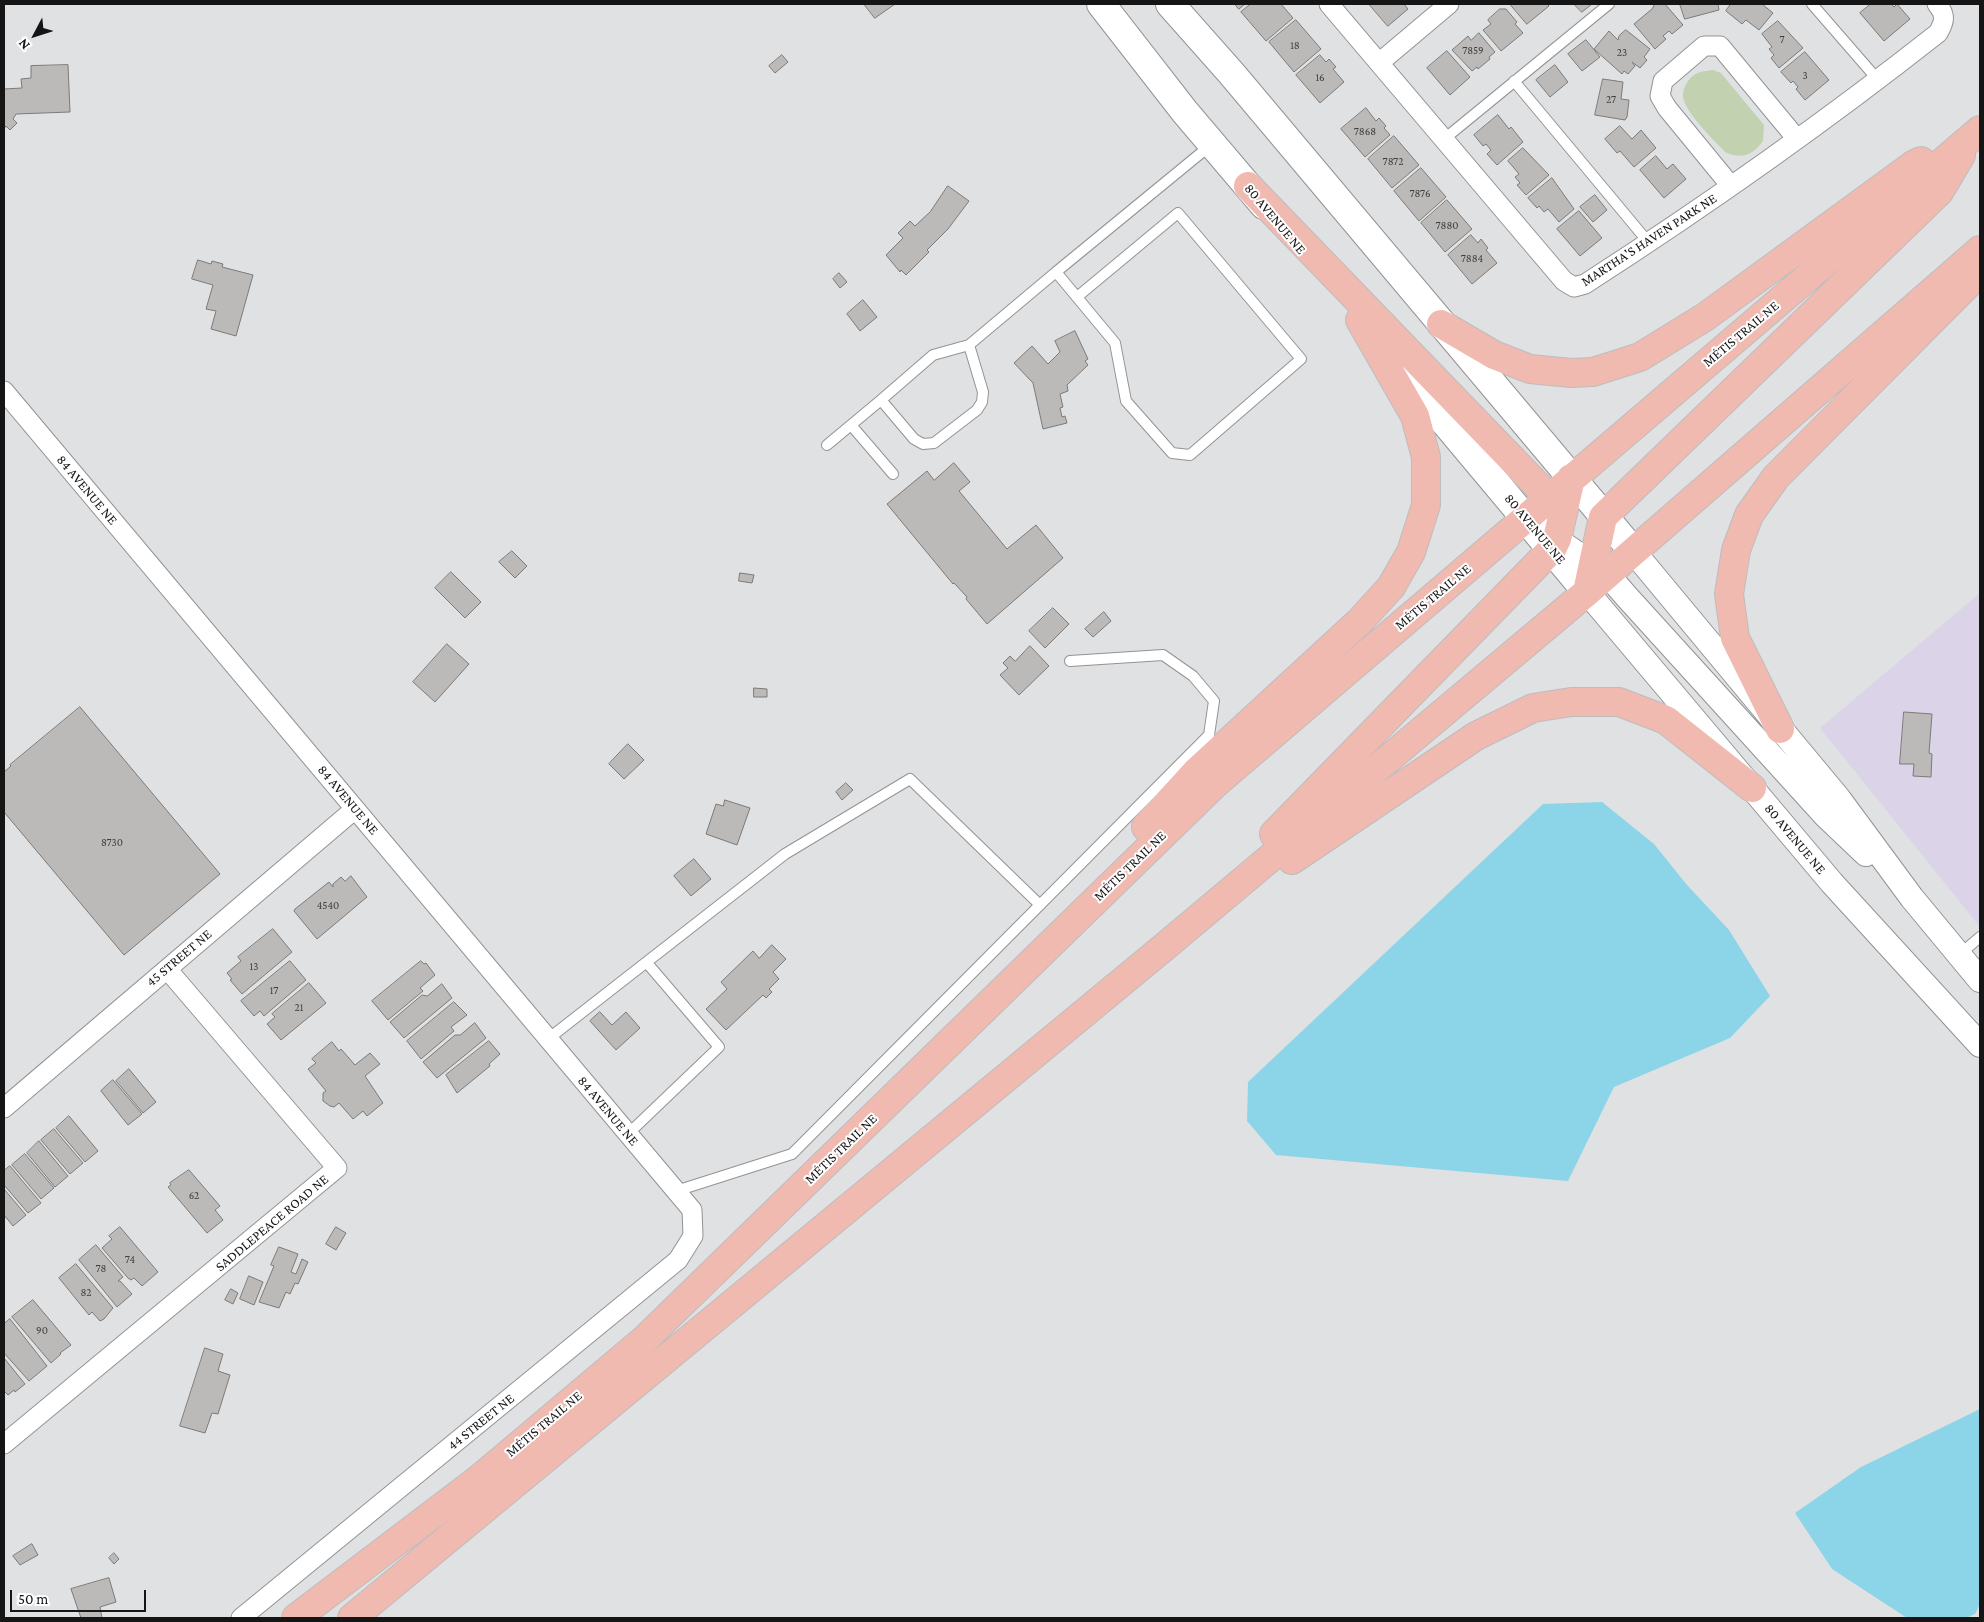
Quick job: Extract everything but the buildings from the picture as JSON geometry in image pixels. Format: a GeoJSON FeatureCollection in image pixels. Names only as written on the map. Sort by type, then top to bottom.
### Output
{"type":"FeatureCollection","features":[{"type":"Feature","properties":{"kind":"main road","name":"80 AVENUE NE"},"geometry":{"type":"LineString","coordinates":[[1101,4],[1185,112],[1526,518],[1555,544],[1587,592]]}},
{"type":"Feature","properties":{"kind":"main road"},"geometry":{"type":"LineString","coordinates":[[1170,4],[1232,74],[1571,478],[1601,526],[1600,569],[1587,592]]}},
{"type":"Feature","properties":{"kind":"main road"},"geometry":{"type":"LineString","coordinates":[[1441,324],[1494,355],[1530,368],[1571,373],[1593,372],[1640,357],[1705,317],[1913,164],[1977,132]]}},
{"type":"Feature","properties":{"kind":"main road"},"geometry":{"type":"LineString","coordinates":[[1601,526],[1939,192],[1977,132]]}},
{"type":"Feature","properties":{"kind":"main road","name":"MÉTIS TRAIL NE"},"geometry":{"type":"LineString","coordinates":[[1571,478],[1977,132]]}},
{"type":"Feature","properties":{"kind":"main road"},"geometry":{"type":"LineString","coordinates":[[1248,186],[1557,506],[1601,526],[1633,551]]}},
{"type":"Feature","properties":{"kind":"main road"},"geometry":{"type":"LineString","coordinates":[[1600,569],[1633,551],[1980,250]]}},
{"type":"Feature","properties":{"kind":"main road"},"geometry":{"type":"LineString","coordinates":[[1780,728],[1735,638],[1729,594],[1736,550],[1749,515],[1776,477],[1980,272]]}},
{"type":"Feature","properties":{"kind":"main road"},"geometry":{"type":"LineString","coordinates":[[920,1072],[1197,771],[1360,622],[1391,587],[1411,552],[1426,504],[1426,457],[1415,416],[1360,320]]}},
{"type":"Feature","properties":{"kind":"main road"},"geometry":{"type":"LineString","coordinates":[[1163,948],[1555,544],[1557,506],[1571,478]]}},
{"type":"Feature","properties":{"kind":"main road","name":"MÉTIS TRAIL NE"},"geometry":{"type":"LineString","coordinates":[[296,1618],[479,1479],[644,1340],[1216,783],[1526,518],[1557,506]]}},
{"type":"Feature","properties":{"kind":"main road","name":"MÉTIS TRAIL NE"},"geometry":{"type":"LineString","coordinates":[[352,1618],[1163,948],[1587,592]]}},
{"type":"Feature","properties":{"kind":"main road"},"geometry":{"type":"LineString","coordinates":[[1163,948],[1476,736],[1533,708],[1571,702],[1619,702],[1666,720],[1752,788]]}},
{"type":"Feature","properties":{"kind":"street","name":"MARTHA'S HAVEN PARK NE"},"geometry":{"type":"LineString","coordinates":[[1329,4],[1564,281],[1574,287],[1585,284],[1649,243],[1732,186],[1878,80],[1938,33],[1944,23],[1944,12],[1937,4]]}},
{"type":"Feature","properties":{"kind":"street"},"geometry":{"type":"LineString","coordinates":[[1379,63],[1449,4]]}},
{"type":"Feature","properties":{"kind":"street"},"geometry":{"type":"LineString","coordinates":[[1732,186],[1667,108],[1660,96],[1663,82],[1704,46],[1720,46],[1797,139]]}},
{"type":"Feature","properties":{"kind":"street","name":"84 AVENUE NE"},"geometry":{"type":"LineString","coordinates":[[4,391],[692,1210]]}},
{"type":"Feature","properties":{"kind":"street"},"geometry":{"type":"LineString","coordinates":[[1555,544],[1600,569],[1825,814],[1912,898]]}},
{"type":"Feature","properties":{"kind":"street"},"geometry":{"type":"LineString","coordinates":[[1633,551],[1839,799],[1912,898],[1980,980]]}},
{"type":"Feature","properties":{"kind":"street","name":"80 AVENUE NE"},"geometry":{"type":"LineString","coordinates":[[1587,592],[1832,884],[1980,1045]]}},
{"type":"Feature","properties":{"kind":"street","name":"45 STREET NE"},"geometry":{"type":"LineString","coordinates":[[4,1108],[355,809]]}},
{"type":"Feature","properties":{"kind":"street","name":"SADDLEPEACE ROAD NE"},"geometry":{"type":"LineString","coordinates":[[4,1444],[338,1168],[167,969]]}},
{"type":"Feature","properties":{"kind":"street","name":"44 STREET NE"},"geometry":{"type":"LineString","coordinates":[[241,1618],[678,1260],[693,1236],[692,1210]]}},
{"type":"Feature","properties":{"kind":"lane"},"geometry":{"type":"LineString","coordinates":[[1443,140],[1609,4]]}},
{"type":"Feature","properties":{"kind":"lane"},"geometry":{"type":"LineString","coordinates":[[1812,4],[1878,80]]}},
{"type":"Feature","properties":{"kind":"lane"},"geometry":{"type":"LineString","coordinates":[[1514,81],[1649,243]]}},
{"type":"Feature","properties":{"kind":"lane"},"geometry":{"type":"LineString","coordinates":[[827,445],[933,355],[970,345],[1212,143]]}},
{"type":"Feature","properties":{"kind":"lane"},"geometry":{"type":"LineString","coordinates":[[1056,272],[1115,343],[1126,400],[1172,453],[1190,455],[1301,359],[1178,214],[1077,297]]}},
{"type":"Feature","properties":{"kind":"lane"},"geometry":{"type":"LineString","coordinates":[[881,400],[914,439],[923,444],[934,443],[976,410],[982,402],[983,392],[970,345]]}},
{"type":"Feature","properties":{"kind":"lane"},"geometry":{"type":"LineString","coordinates":[[851,425],[892,474]]}},
{"type":"Feature","properties":{"kind":"lane"},"geometry":{"type":"LineString","coordinates":[[676,1191],[792,1154],[1209,735],[1214,701],[1193,676],[1163,655],[1070,661]]}},
{"type":"Feature","properties":{"kind":"lane"},"geometry":{"type":"LineString","coordinates":[[548,1039],[786,854],[910,779],[1040,905]]}},
{"type":"Feature","properties":{"kind":"lane"},"geometry":{"type":"LineString","coordinates":[[1959,955],[1980,937]]}},
{"type":"Feature","properties":{"kind":"lane"},"geometry":{"type":"LineString","coordinates":[[628,1134],[719,1047],[647,962]]}},
{"type":"Feature","properties":{"kind":"shaded area"},"geometry":{"type":"Polygon","coordinates":[[[1980,593],[1980,927],[1820,728],[1980,593]]]}},
{"type":"Feature","properties":{"kind":"green space"},"geometry":{"type":"Polygon","coordinates":[[[1713,70],[1721,73],[1764,125],[1763,141],[1755,150],[1747,155],[1737,156],[1725,152],[1700,125],[1685,103],[1684,89],[1690,78],[1699,72],[1713,70]]]}},
{"type":"Feature","properties":{"kind":"water"},"geometry":{"type":"Polygon","coordinates":[[[1602,802],[1654,844],[1687,885],[1729,930],[1770,996],[1730,1038],[1614,1087],[1568,1181],[1276,1155],[1247,1121],[1248,1082],[1543,804],[1602,802]]]}},
{"type":"Feature","properties":{"kind":"water"},"geometry":{"type":"Polygon","coordinates":[[[1980,1409],[1980,1604],[1975,1614],[1966,1618],[1907,1618],[1832,1569],[1795,1513],[1861,1467],[1980,1409]]]}}]}
